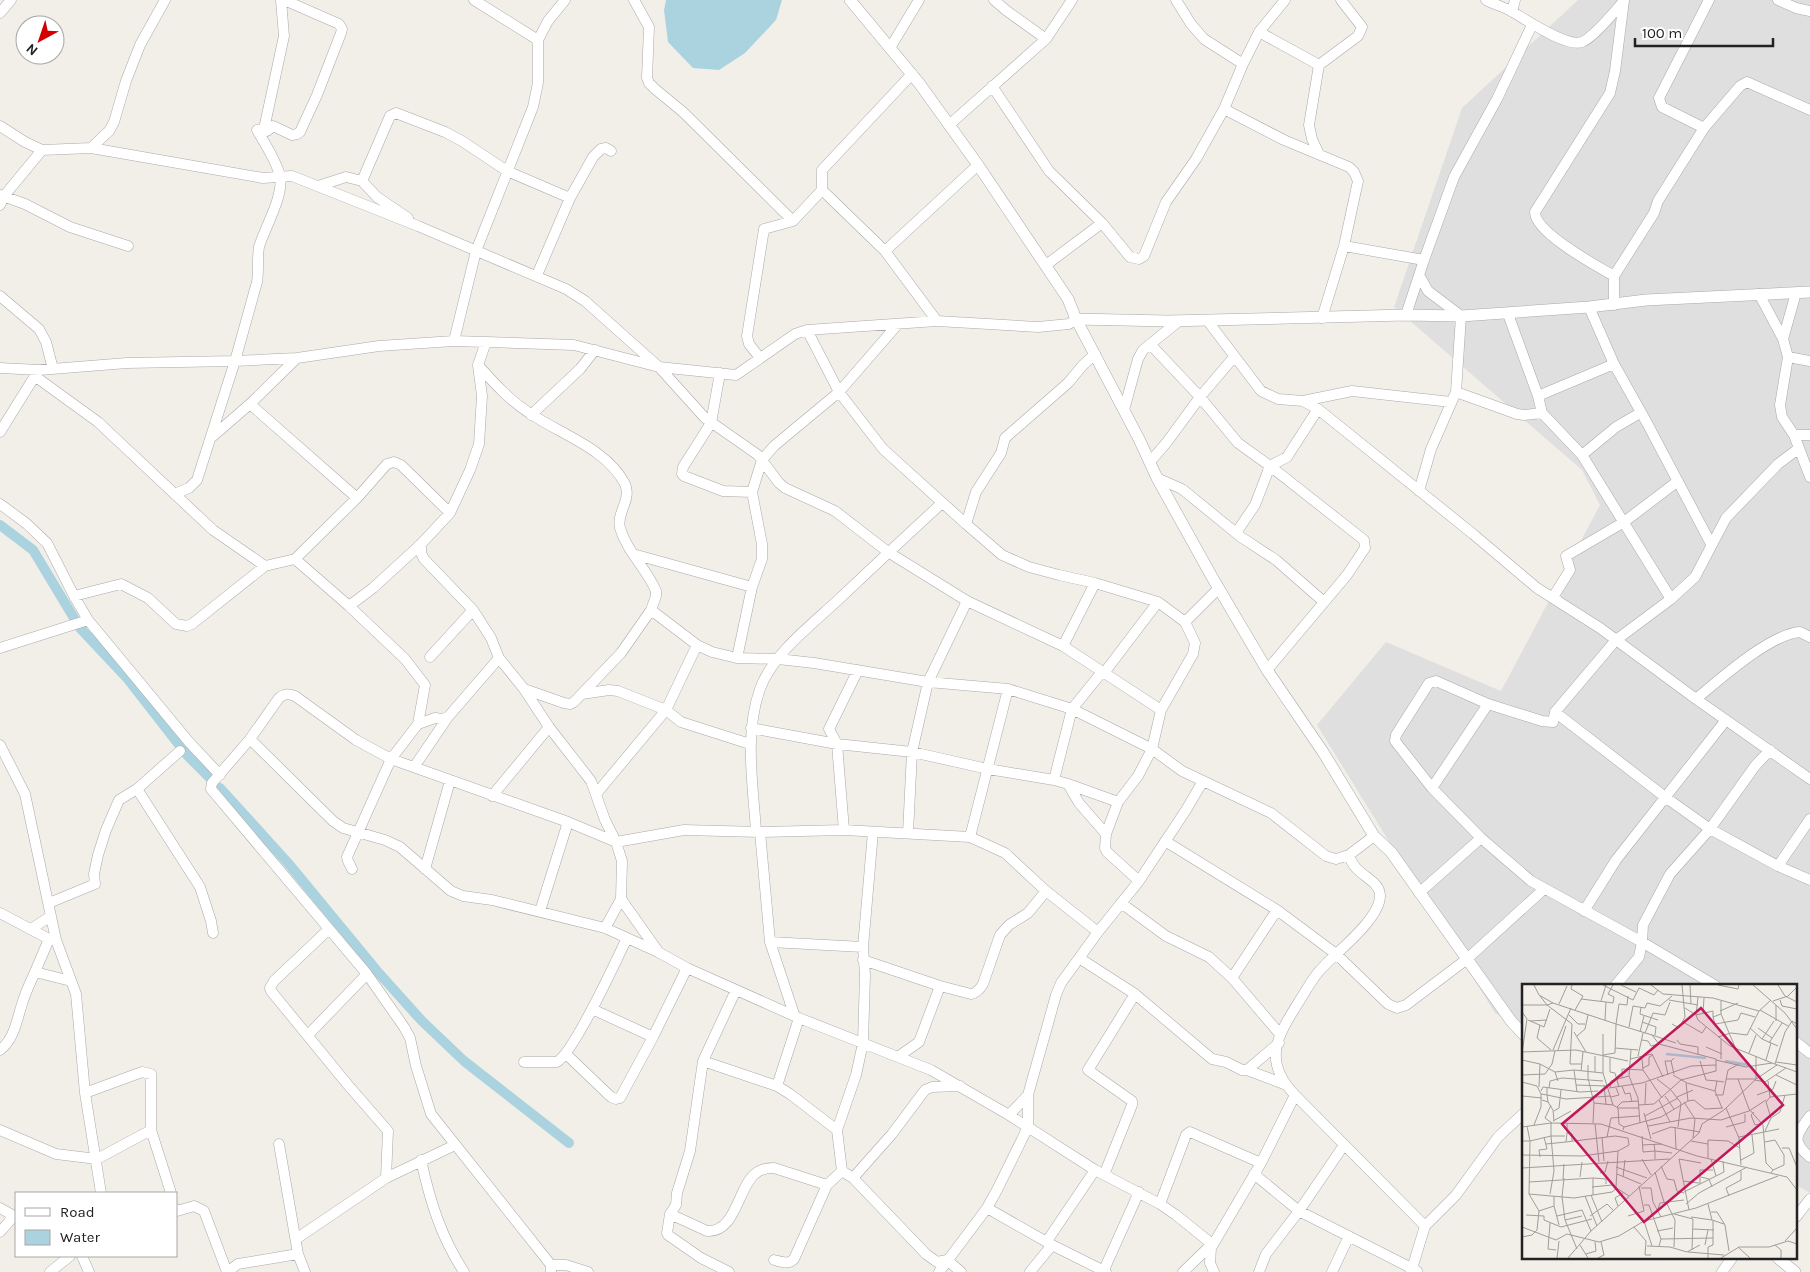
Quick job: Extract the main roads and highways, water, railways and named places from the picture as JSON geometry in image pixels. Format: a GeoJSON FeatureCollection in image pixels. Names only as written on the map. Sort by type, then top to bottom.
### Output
{"type":"FeatureCollection","features":[{"type":"Feature","properties":{"kind":"water"},"geometry":{"type":"Polygon","coordinates":[[[666,0],[782,0],[776,20],[745,53],[719,70],[693,68],[668,42],[664,10],[666,0]]]}},
{"type":"Feature","properties":{"kind":"waterway"},"geometry":{"type":"LineString","coordinates":[[0,525],[33,550],[80,628],[127,678],[187,755],[210,778]]}},
{"type":"Feature","properties":{"kind":"waterway"},"geometry":{"type":"LineString","coordinates":[[220,788],[288,863],[377,971],[422,1021],[464,1061],[569,1143]]}}]}
